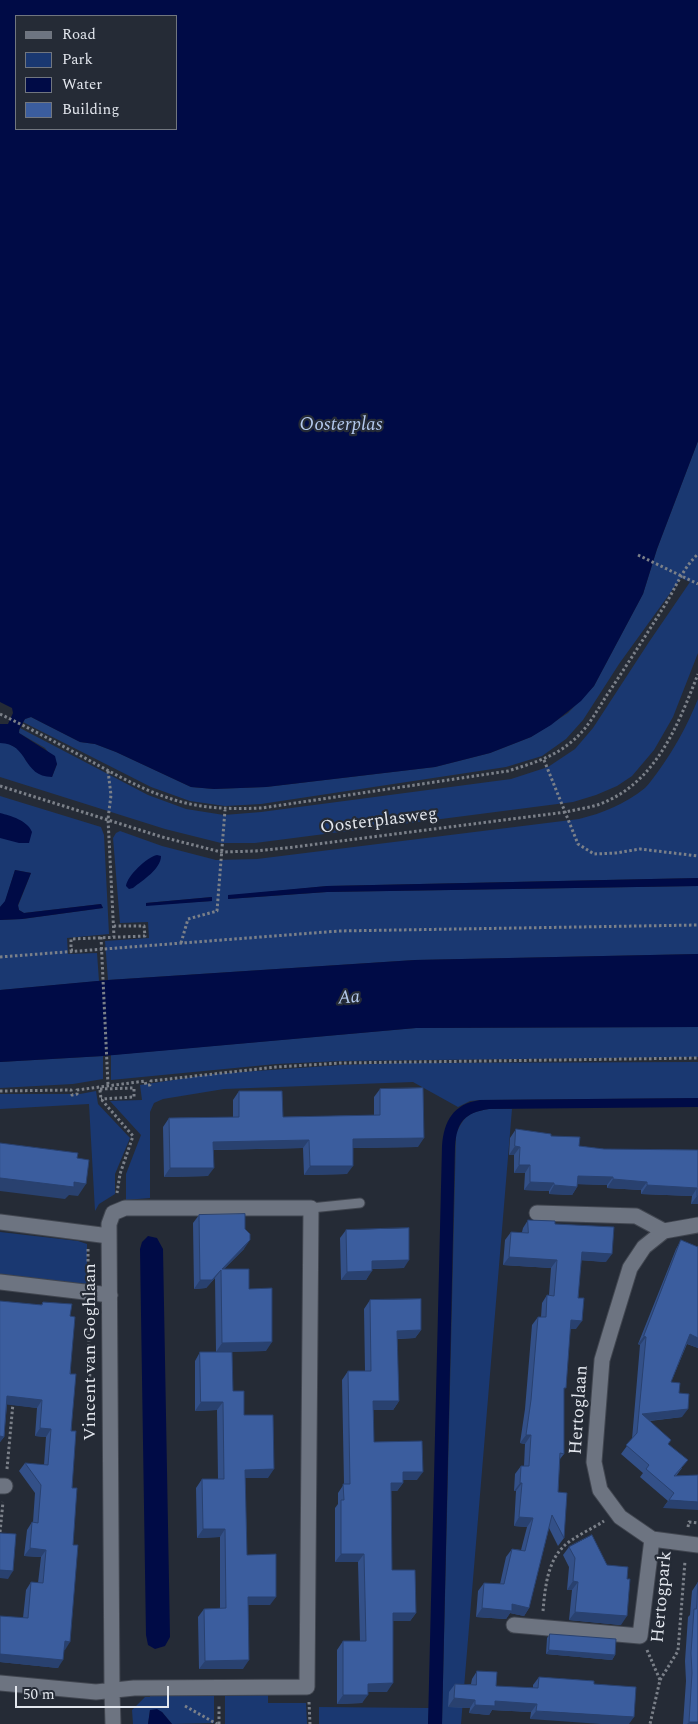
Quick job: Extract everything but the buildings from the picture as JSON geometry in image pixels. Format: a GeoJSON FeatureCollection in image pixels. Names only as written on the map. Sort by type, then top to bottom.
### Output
{"type":"FeatureCollection","features":[{"type":"Feature","properties":{"kind":"street"},"geometry":{"type":"LineString","coordinates":[[0,1683],[96,1692],[134,1688],[307,1687],[311,1208],[126,1208],[113,1213]]}},
{"type":"Feature","properties":{"kind":"street","name":"Vincent van Goghlaan"},"geometry":{"type":"LineString","coordinates":[[113,1213],[108,1224],[113,1724]]}},
{"type":"Feature","properties":{"kind":"street"},"geometry":{"type":"LineString","coordinates":[[537,1213],[636,1216],[664,1231]]}},
{"type":"Feature","properties":{"kind":"street"},"geometry":{"type":"LineString","coordinates":[[0,1222],[109,1236]]}},
{"type":"Feature","properties":{"kind":"street","name":"Hertoglaan"},"geometry":{"type":"LineString","coordinates":[[692,1544],[652,1539],[620,1516],[600,1490],[594,1462],[602,1360],[630,1268],[644,1247],[664,1231],[698,1225]]}},
{"type":"Feature","properties":{"kind":"street"},"geometry":{"type":"LineString","coordinates":[[0,1282],[110,1295]]}},
{"type":"Feature","properties":{"kind":"street","name":"Hertogpark"},"geometry":{"type":"LineString","coordinates":[[514,1625],[640,1636],[652,1539]]}},
{"type":"Feature","properties":{"kind":"lane"},"geometry":{"type":"LineString","coordinates":[[311,1208],[360,1203]]}},
{"type":"Feature","properties":{"kind":"path"},"geometry":{"type":"LineString","coordinates":[[0,714],[149,790],[180,801],[225,810],[262,808],[508,772],[544,760],[570,743],[588,726],[630,662],[674,589],[680,575],[698,554]]}},
{"type":"Feature","properties":{"kind":"path"},"geometry":{"type":"LineString","coordinates":[[638,555],[698,584]]}},
{"type":"Feature","properties":{"kind":"path","name":"Oosterplasweg"},"geometry":{"type":"LineString","coordinates":[[0,786],[162,837],[221,852],[294,847],[566,812],[600,804],[622,793],[638,781],[661,754],[680,720],[698,674]]}},
{"type":"Feature","properties":{"kind":"path"},"geometry":{"type":"LineString","coordinates":[[544,760],[578,844],[594,854],[640,849],[698,856]]}},
{"type":"Feature","properties":{"kind":"path"},"geometry":{"type":"LineString","coordinates":[[108,770],[110,795],[108,819],[114,937]]}},
{"type":"Feature","properties":{"kind":"path"},"geometry":{"type":"LineString","coordinates":[[181,943],[188,919],[217,911],[225,810]]}},
{"type":"Feature","properties":{"kind":"path"},"geometry":{"type":"LineString","coordinates":[[0,957],[339,931],[698,925]]}},
{"type":"Feature","properties":{"kind":"path"},"geometry":{"type":"LineString","coordinates":[[101,949],[71,950],[71,939],[145,936],[144,926],[114,926]]}},
{"type":"Feature","properties":{"kind":"path"},"geometry":{"type":"LineString","coordinates":[[101,937],[108,1085]]}},
{"type":"Feature","properties":{"kind":"path"},"geometry":{"type":"LineString","coordinates":[[100,1088],[108,1085],[145,1081],[146,1085],[150,1085],[151,1081],[213,1073],[341,1063],[698,1058]]}},
{"type":"Feature","properties":{"kind":"path"},"geometry":{"type":"LineString","coordinates":[[100,1088],[101,1099],[133,1136],[120,1174],[113,1213]]}},
{"type":"Feature","properties":{"kind":"path"},"geometry":{"type":"LineString","coordinates":[[0,1091],[71,1090],[72,1095],[77,1094],[77,1090],[134,1088],[134,1097],[101,1099]]}},
{"type":"Feature","properties":{"kind":"path"},"geometry":{"type":"LineString","coordinates":[[0,1532],[2,1486],[13,1399]]}},
{"type":"Feature","properties":{"kind":"path"},"geometry":{"type":"LineString","coordinates":[[541,1626],[546,1582],[554,1559],[564,1546],[617,1513]]}},
{"type":"Feature","properties":{"kind":"path","name":"Hertogpark"},"geometry":{"type":"LineString","coordinates":[[650,1724],[660,1680],[678,1651],[692,1544],[689,1522],[698,1523]]}},
{"type":"Feature","properties":{"kind":"path","name":"Hertogpark"},"geometry":{"type":"LineString","coordinates":[[640,1636],[660,1680]]}},
{"type":"Feature","properties":{"kind":"green space"},"geometry":{"type":"Polygon","coordinates":[[[698,441],[698,653],[673,717],[654,750],[632,776],[617,786],[573,802],[255,843],[221,843],[165,829],[0,777],[0,743],[7,743],[17,748],[24,755],[26,761],[52,777],[57,764],[45,748],[19,733],[20,728],[148,795],[186,809],[224,815],[261,812],[511,779],[548,767],[575,749],[593,728],[690,582],[681,578],[619,664],[583,720],[566,739],[542,756],[506,767],[261,804],[225,806],[190,801],[151,787],[23,722],[31,717],[80,742],[95,744],[116,752],[191,787],[214,789],[266,787],[435,767],[490,753],[531,737],[568,713],[594,686],[643,594],[657,549],[698,441]]]}},
{"type":"Feature","properties":{"kind":"green space"},"geometry":{"type":"Polygon","coordinates":[[[698,699],[698,878],[327,886],[228,896],[228,899],[327,892],[698,886],[698,954],[415,960],[108,980],[105,941],[149,938],[148,922],[120,923],[113,838],[120,831],[162,846],[216,860],[257,859],[579,819],[614,807],[630,799],[645,788],[669,756],[698,699]],[[212,897],[146,903],[146,905],[212,901],[212,897]]]}},
{"type":"Feature","properties":{"kind":"green space"},"geometry":{"type":"Polygon","coordinates":[[[0,796],[101,827],[104,835],[109,934],[67,938],[68,954],[97,953],[99,981],[0,990],[0,920],[22,919],[103,908],[101,904],[24,913],[19,910],[18,906],[31,873],[15,870],[5,902],[0,907],[0,796]]]}},
{"type":"Feature","properties":{"kind":"green space"},"geometry":{"type":"Polygon","coordinates":[[[698,1027],[698,1057],[341,1061],[276,1064],[111,1080],[111,1055],[416,1028],[698,1027]]]}},
{"type":"Feature","properties":{"kind":"green space"},"geometry":{"type":"Polygon","coordinates":[[[103,1056],[103,1079],[73,1084],[0,1088],[0,1062],[103,1056]]]}},
{"type":"Feature","properties":{"kind":"green space"},"geometry":{"type":"Polygon","coordinates":[[[698,1062],[698,1098],[480,1100],[470,1101],[458,1107],[413,1082],[224,1089],[163,1099],[154,1103],[150,1112],[150,1198],[126,1200],[126,1174],[141,1135],[110,1101],[142,1100],[140,1085],[213,1074],[341,1065],[400,1063],[698,1062]]]}},
{"type":"Feature","properties":{"kind":"green space"},"geometry":{"type":"Polygon","coordinates":[[[96,1091],[98,1104],[130,1138],[115,1174],[115,1194],[99,1204],[95,1211],[89,1104],[0,1109],[0,1094],[80,1094],[96,1091]]]}},
{"type":"Feature","properties":{"kind":"green space"},"geometry":{"type":"Polygon","coordinates":[[[489,1109],[512,1109],[461,1724],[442,1724],[456,1134],[468,1116],[472,1113],[489,1109]]]}},
{"type":"Feature","properties":{"kind":"green space"},"geometry":{"type":"Polygon","coordinates":[[[0,1232],[78,1241],[87,1244],[87,1282],[84,1285],[0,1274],[0,1232]]]}},
{"type":"Feature","properties":{"kind":"green space"},"geometry":{"type":"Polygon","coordinates":[[[225,1690],[268,1690],[268,1703],[306,1703],[307,1724],[225,1724],[225,1690]]]}},
{"type":"Feature","properties":{"kind":"green space"},"geometry":{"type":"Polygon","coordinates":[[[150,1691],[214,1691],[214,1723],[172,1724],[162,1712],[150,1710],[148,1724],[133,1724],[132,1710],[145,1697],[150,1697],[150,1691]]]}},
{"type":"Feature","properties":{"kind":"green space"},"geometry":{"type":"Polygon","coordinates":[[[319,1707],[429,1708],[428,1724],[319,1724],[319,1707]]]}},
{"type":"Feature","properties":{"kind":"water","name":"Oosterplas"},"geometry":{"type":"Polygon","coordinates":[[[0,0],[698,0],[698,441],[657,549],[643,594],[594,686],[581,701],[551,725],[531,737],[490,753],[435,767],[266,787],[214,789],[191,787],[116,752],[95,744],[80,742],[31,717],[25,719],[19,733],[55,756],[57,764],[52,777],[42,776],[35,772],[16,748],[9,744],[0,743],[0,724],[8,724],[13,713],[12,708],[0,702],[0,0]]]}},
{"type":"Feature","properties":{"kind":"water"},"geometry":{"type":"Polygon","coordinates":[[[0,813],[18,819],[30,828],[32,832],[29,843],[19,843],[0,838],[0,813]]]}},
{"type":"Feature","properties":{"kind":"water"},"geometry":{"type":"Polygon","coordinates":[[[157,855],[161,856],[155,870],[133,888],[129,889],[126,886],[127,882],[134,872],[148,859],[157,855]]]}},
{"type":"Feature","properties":{"kind":"water"},"geometry":{"type":"Polygon","coordinates":[[[15,870],[31,873],[18,905],[19,910],[24,913],[101,904],[103,908],[22,919],[0,920],[0,907],[5,901],[15,870]]]}},
{"type":"Feature","properties":{"kind":"water"},"geometry":{"type":"Polygon","coordinates":[[[698,878],[698,886],[327,892],[228,899],[228,895],[327,886],[698,878]]]}},
{"type":"Feature","properties":{"kind":"water"},"geometry":{"type":"Polygon","coordinates":[[[212,897],[212,901],[146,906],[146,903],[212,897]]]}},
{"type":"Feature","properties":{"kind":"water","name":"Aa"},"geometry":{"type":"Polygon","coordinates":[[[698,954],[698,1027],[416,1028],[103,1056],[0,1062],[0,990],[108,980],[415,960],[698,954]]]}},
{"type":"Feature","properties":{"kind":"water"},"geometry":{"type":"Polygon","coordinates":[[[698,1098],[698,1107],[489,1109],[473,1113],[463,1120],[460,1125],[455,1146],[442,1724],[428,1724],[442,1146],[448,1122],[452,1115],[463,1105],[480,1100],[698,1098]]]}},
{"type":"Feature","properties":{"kind":"water"},"geometry":{"type":"Polygon","coordinates":[[[148,1236],[157,1238],[163,1249],[170,1637],[165,1646],[155,1649],[148,1645],[146,1635],[140,1249],[142,1242],[148,1236]]]}},
{"type":"Feature","properties":{"kind":"water"},"geometry":{"type":"Polygon","coordinates":[[[157,1709],[172,1724],[148,1724],[150,1710],[157,1709]]]}}]}
